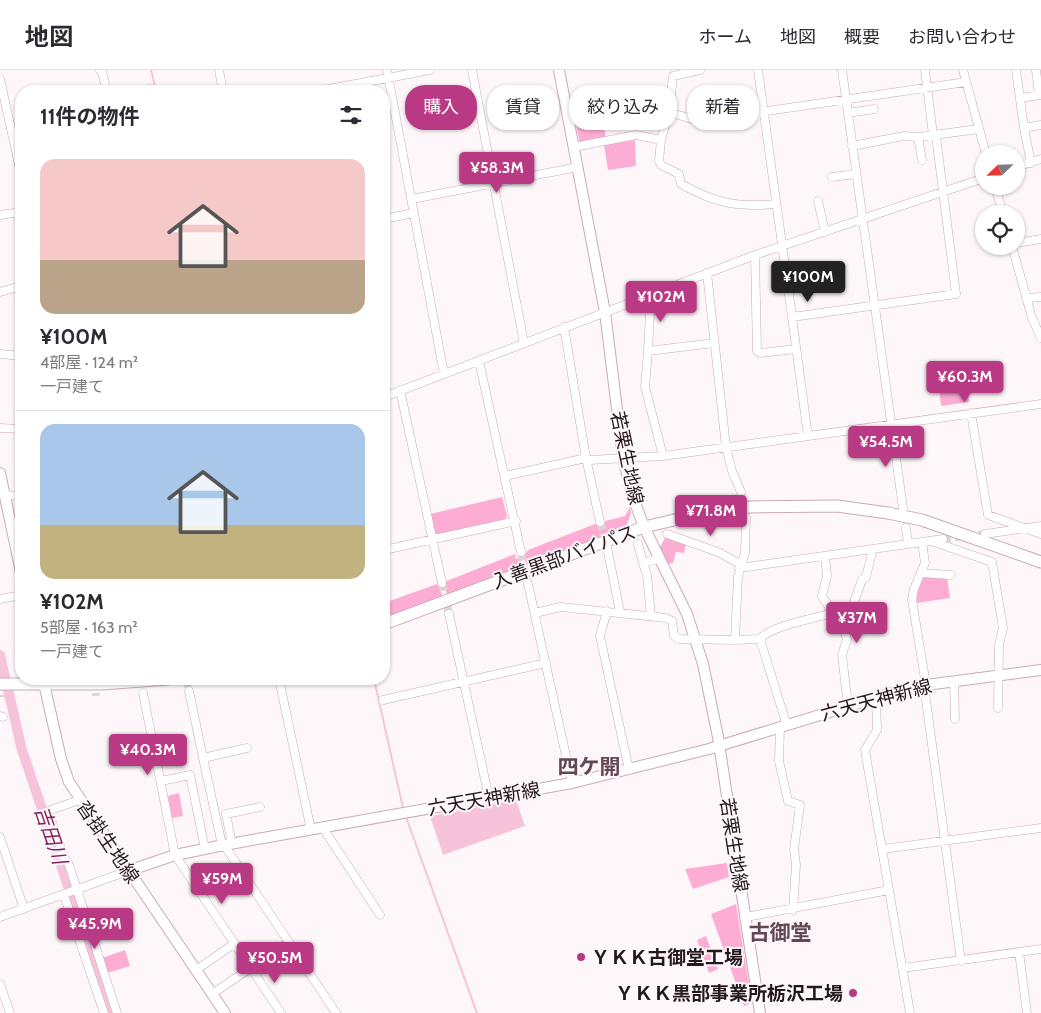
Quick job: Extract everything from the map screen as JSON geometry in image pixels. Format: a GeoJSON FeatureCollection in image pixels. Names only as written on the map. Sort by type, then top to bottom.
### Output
{"type":"FeatureCollection","features":[{"type":"Feature","properties":{"kind":"highway","name":"入善黒部バイパス"},"geometry":{"type":"LineString","coordinates":[[390,622],[644,527],[750,507],[838,506],[922,520],[1041,562]]}},
{"type":"Feature","properties":{"kind":"highway"},"geometry":{"type":"LineString","coordinates":[[0,684],[15,685]]}},
{"type":"Feature","properties":{"kind":"main road","name":"若栗生地線"},"geometry":{"type":"LineString","coordinates":[[559,70],[605,312],[623,458],[634,500],[644,527],[687,614],[696,639],[711,697],[760,1013]]}},
{"type":"Feature","properties":{"kind":"main road"},"geometry":{"type":"LineString","coordinates":[[0,473],[15,542]]}},
{"type":"Feature","properties":{"kind":"main road","name":"六天天神新線"},"geometry":{"type":"LineString","coordinates":[[128,871],[175,855],[572,783],[629,770],[719,746],[876,697],[925,685],[1041,670]]}},
{"type":"Feature","properties":{"kind":"main road","name":"沓掛生地線"},"geometry":{"type":"LineString","coordinates":[[45,685],[61,759],[69,782],[79,800],[225,1013]]}},
{"type":"Feature","properties":{"kind":"street"},"geometry":{"type":"LineString","coordinates":[[100,70],[105,85]]}},
{"type":"Feature","properties":{"kind":"street"},"geometry":{"type":"LineString","coordinates":[[219,70],[222,85]]}},
{"type":"Feature","properties":{"kind":"street"},"geometry":{"type":"LineString","coordinates":[[343,85],[388,74],[430,70]]}},
{"type":"Feature","properties":{"kind":"street"},"geometry":{"type":"LineString","coordinates":[[472,70],[524,343]]}},
{"type":"Feature","properties":{"kind":"street"},"geometry":{"type":"LineString","coordinates":[[673,85],[674,76],[700,70]]}},
{"type":"Feature","properties":{"kind":"street"},"geometry":{"type":"LineString","coordinates":[[758,70],[808,436]]}},
{"type":"Feature","properties":{"kind":"street"},"geometry":{"type":"LineString","coordinates":[[842,70],[903,508]]}},
{"type":"Feature","properties":{"kind":"street"},"geometry":{"type":"LineString","coordinates":[[792,317],[956,294],[925,70]]}},
{"type":"Feature","properties":{"kind":"street"},"geometry":{"type":"LineString","coordinates":[[963,70],[983,145]]}},
{"type":"Feature","properties":{"kind":"street"},"geometry":{"type":"LineString","coordinates":[[1016,70],[1031,163]]}},
{"type":"Feature","properties":{"kind":"street"},"geometry":{"type":"LineString","coordinates":[[1021,98],[1040,95],[1036,70]]}},
{"type":"Feature","properties":{"kind":"street"},"geometry":{"type":"LineString","coordinates":[[388,74],[444,374]]}},
{"type":"Feature","properties":{"kind":"street"},"geometry":{"type":"LineString","coordinates":[[0,79],[15,141]]}},
{"type":"Feature","properties":{"kind":"street"},"geometry":{"type":"LineString","coordinates":[[677,114],[698,120],[966,82]]}},
{"type":"Feature","properties":{"kind":"street"},"geometry":{"type":"LineString","coordinates":[[848,113],[874,109]]}},
{"type":"Feature","properties":{"kind":"street"},"geometry":{"type":"LineString","coordinates":[[1024,128],[1041,125]]}},
{"type":"Feature","properties":{"kind":"street"},"geometry":{"type":"LineString","coordinates":[[852,146],[904,136],[935,136],[979,129]]}},
{"type":"Feature","properties":{"kind":"street"},"geometry":{"type":"LineString","coordinates":[[664,130],[659,161],[661,165],[679,174],[681,184],[704,197],[743,206],[776,204]]}},
{"type":"Feature","properties":{"kind":"street"},"geometry":{"type":"LineString","coordinates":[[574,147],[636,135],[661,140]]}},
{"type":"Feature","properties":{"kind":"street"},"geometry":{"type":"LineString","coordinates":[[918,137],[922,160]]}},
{"type":"Feature","properties":{"kind":"street"},"geometry":{"type":"LineString","coordinates":[[1025,165],[1041,159]]}},
{"type":"Feature","properties":{"kind":"street"},"geometry":{"type":"LineString","coordinates":[[412,199],[578,167]]}},
{"type":"Feature","properties":{"kind":"street"},"geometry":{"type":"LineString","coordinates":[[832,177],[856,174]]}},
{"type":"Feature","properties":{"kind":"street"},"geometry":{"type":"LineString","coordinates":[[390,394],[756,254],[975,181]]}},
{"type":"Feature","properties":{"kind":"street"},"geometry":{"type":"LineString","coordinates":[[818,201],[825,232]]}},
{"type":"Feature","properties":{"kind":"street"},"geometry":{"type":"LineString","coordinates":[[0,215],[15,213]]}},
{"type":"Feature","properties":{"kind":"street"},"geometry":{"type":"LineString","coordinates":[[390,218],[414,213]]}},
{"type":"Feature","properties":{"kind":"street"},"geometry":{"type":"LineString","coordinates":[[1025,241],[1041,240]]}},
{"type":"Feature","properties":{"kind":"street"},"geometry":{"type":"LineString","coordinates":[[756,254],[758,351],[760,353],[796,349]]}},
{"type":"Feature","properties":{"kind":"street"},"geometry":{"type":"LineString","coordinates":[[1014,255],[1026,298],[1041,338]]}},
{"type":"Feature","properties":{"kind":"street"},"geometry":{"type":"LineString","coordinates":[[707,273],[726,447],[732,471],[741,492]]}},
{"type":"Feature","properties":{"kind":"street"},"geometry":{"type":"LineString","coordinates":[[0,292],[15,288]]}},
{"type":"Feature","properties":{"kind":"street"},"geometry":{"type":"LineString","coordinates":[[651,294],[645,387],[662,456]]}},
{"type":"Feature","properties":{"kind":"street"},"geometry":{"type":"LineString","coordinates":[[1026,298],[1041,297]]}},
{"type":"Feature","properties":{"kind":"street"},"geometry":{"type":"LineString","coordinates":[[564,327],[586,458],[600,522]]}},
{"type":"Feature","properties":{"kind":"street"},"geometry":{"type":"LineString","coordinates":[[648,351],[714,343]]}},
{"type":"Feature","properties":{"kind":"street"},"geometry":{"type":"LineString","coordinates":[[0,354],[15,355]]}},
{"type":"Feature","properties":{"kind":"street"},"geometry":{"type":"LineString","coordinates":[[479,360],[522,552]]}},
{"type":"Feature","properties":{"kind":"street"},"geometry":{"type":"LineString","coordinates":[[400,390],[442,584]]}},
{"type":"Feature","properties":{"kind":"street"},"geometry":{"type":"LineString","coordinates":[[505,476],[586,458],[590,460],[662,456],[1041,404]]}},
{"type":"Feature","properties":{"kind":"street"},"geometry":{"type":"LineString","coordinates":[[971,414],[988,515],[1041,534]]}},
{"type":"Feature","properties":{"kind":"street"},"geometry":{"type":"LineString","coordinates":[[0,428],[15,429]]}},
{"type":"Feature","properties":{"kind":"street"},"geometry":{"type":"LineString","coordinates":[[5,495],[15,496]]}},
{"type":"Feature","properties":{"kind":"street"},"geometry":{"type":"LineString","coordinates":[[735,640],[739,566],[745,553],[746,517]]}},
{"type":"Feature","properties":{"kind":"street"},"geometry":{"type":"LineString","coordinates":[[390,549],[516,521]]}},
{"type":"Feature","properties":{"kind":"street"},"geometry":{"type":"LineString","coordinates":[[985,534],[1041,526]]}},
{"type":"Feature","properties":{"kind":"street"},"geometry":{"type":"LineString","coordinates":[[906,528],[908,544]]}},
{"type":"Feature","properties":{"kind":"street"},"geometry":{"type":"LineString","coordinates":[[668,534],[712,550],[739,566],[943,539]]}},
{"type":"Feature","properties":{"kind":"street"},"geometry":{"type":"LineString","coordinates":[[931,541],[992,562],[1003,628],[999,645],[998,708]]}},
{"type":"Feature","properties":{"kind":"street"},"geometry":{"type":"LineString","coordinates":[[922,542],[925,563],[914,588],[912,600],[961,961]]}},
{"type":"Feature","properties":{"kind":"street"},"geometry":{"type":"LineString","coordinates":[[638,544],[647,575],[651,616]]}},
{"type":"Feature","properties":{"kind":"street"},"geometry":{"type":"LineString","coordinates":[[608,547],[620,612]]}},
{"type":"Feature","properties":{"kind":"street"},"geometry":{"type":"LineString","coordinates":[[793,910],[796,865],[794,849],[800,805],[788,801],[780,761],[783,727],[760,639],[763,634],[853,605],[862,580],[866,577],[873,549]]}},
{"type":"Feature","properties":{"kind":"street"},"geometry":{"type":"LineString","coordinates":[[825,556],[827,576],[822,596],[836,612],[846,639],[842,655],[848,706]]}},
{"type":"Feature","properties":{"kind":"street"},"geometry":{"type":"LineString","coordinates":[[643,563],[659,559]]}},
{"type":"Feature","properties":{"kind":"street"},"geometry":{"type":"LineString","coordinates":[[921,573],[952,575]]}},
{"type":"Feature","properties":{"kind":"street"},"geometry":{"type":"LineString","coordinates":[[528,584],[572,783]]}},
{"type":"Feature","properties":{"kind":"street"},"geometry":{"type":"LineString","coordinates":[[0,599],[15,596]]}},
{"type":"Feature","properties":{"kind":"street"},"geometry":{"type":"LineString","coordinates":[[535,613],[561,606],[620,612],[666,618],[672,621],[674,636],[679,639],[760,639]]}},
{"type":"Feature","properties":{"kind":"street"},"geometry":{"type":"LineString","coordinates":[[607,611],[600,636],[629,770]]}},
{"type":"Feature","properties":{"kind":"street"},"geometry":{"type":"LineString","coordinates":[[449,614],[489,798]]}},
{"type":"Feature","properties":{"kind":"street"},"geometry":{"type":"LineString","coordinates":[[383,700],[546,663]]}},
{"type":"Feature","properties":{"kind":"street"},"geometry":{"type":"LineString","coordinates":[[954,681],[955,718]]}},
{"type":"Feature","properties":{"kind":"street"},"geometry":{"type":"LineString","coordinates":[[280,685],[311,830]]}},
{"type":"Feature","properties":{"kind":"street"},"geometry":{"type":"LineString","coordinates":[[188,691],[226,845],[336,1013]]}},
{"type":"Feature","properties":{"kind":"street"},"geometry":{"type":"LineString","coordinates":[[143,693],[175,855],[281,1013]]}},
{"type":"Feature","properties":{"kind":"street"},"geometry":{"type":"LineString","coordinates":[[876,697],[877,730],[865,750],[910,1013]]}},
{"type":"Feature","properties":{"kind":"street"},"geometry":{"type":"LineString","coordinates":[[203,758],[247,748]]}},
{"type":"Feature","properties":{"kind":"street"},"geometry":{"type":"LineString","coordinates":[[161,781],[190,776],[205,849]]}},
{"type":"Feature","properties":{"kind":"street"},"geometry":{"type":"LineString","coordinates":[[79,800],[48,811],[117,1013]]}},
{"type":"Feature","properties":{"kind":"street"},"geometry":{"type":"LineString","coordinates":[[226,845],[226,814],[260,807]]}},
{"type":"Feature","properties":{"kind":"street"},"geometry":{"type":"LineString","coordinates":[[323,828],[380,915]]}},
{"type":"Feature","properties":{"kind":"street"},"geometry":{"type":"LineString","coordinates":[[882,849],[1041,828]]}},
{"type":"Feature","properties":{"kind":"street"},"geometry":{"type":"LineString","coordinates":[[0,837],[24,909]]}},
{"type":"Feature","properties":{"kind":"street"},"geometry":{"type":"LineString","coordinates":[[0,917],[128,871]]}},
{"type":"Feature","properties":{"kind":"street"},"geometry":{"type":"LineString","coordinates":[[746,917],[793,910],[888,890]]}},
{"type":"Feature","properties":{"kind":"street"},"geometry":{"type":"LineString","coordinates":[[65,895],[104,1013]]}},
{"type":"Feature","properties":{"kind":"street"},"geometry":{"type":"LineString","coordinates":[[212,994],[289,942]]}},
{"type":"Feature","properties":{"kind":"street"},"geometry":{"type":"LineString","coordinates":[[196,970],[234,944]]}},
{"type":"Feature","properties":{"kind":"street"},"geometry":{"type":"LineString","coordinates":[[903,968],[1041,949]]}},
{"type":"Feature","properties":{"kind":"street"},"geometry":{"type":"LineString","coordinates":[[1019,952],[1027,1013]]}},
{"type":"Feature","properties":{"kind":"street"},"geometry":{"type":"LineString","coordinates":[[0,984],[10,1013]]}},
{"type":"Feature","properties":{"kind":"shaded area"},"geometry":{"type":"Polygon","coordinates":[[[577,130],[605,130],[606,138],[580,143],[577,130]]]}},
{"type":"Feature","properties":{"kind":"shaded area"},"geometry":{"type":"Polygon","coordinates":[[[635,140],[636,166],[608,170],[604,145],[635,140]]]}},
{"type":"Feature","properties":{"kind":"shaded area"},"geometry":{"type":"Polygon","coordinates":[[[965,373],[969,402],[941,406],[938,377],[965,373]]]}},
{"type":"Feature","properties":{"kind":"shaded area"},"geometry":{"type":"Polygon","coordinates":[[[502,497],[507,516],[505,519],[435,537],[430,514],[502,497]]]}},
{"type":"Feature","properties":{"kind":"shaded area"},"geometry":{"type":"Polygon","coordinates":[[[630,507],[631,513],[626,527],[526,564],[524,556],[528,550],[595,524],[599,524],[600,528],[605,526],[605,521],[625,516],[630,507]]]}},
{"type":"Feature","properties":{"kind":"shaded area"},"geometry":{"type":"Polygon","coordinates":[[[666,536],[686,544],[684,553],[676,552],[673,563],[667,564],[660,547],[666,536]]]}},
{"type":"Feature","properties":{"kind":"shaded area"},"geometry":{"type":"Polygon","coordinates":[[[515,554],[516,559],[521,557],[522,565],[447,596],[444,582],[515,554]]]}},
{"type":"Feature","properties":{"kind":"shaded area"},"geometry":{"type":"Polygon","coordinates":[[[924,575],[947,577],[950,598],[917,603],[916,595],[924,575]]]}},
{"type":"Feature","properties":{"kind":"shaded area"},"geometry":{"type":"Polygon","coordinates":[[[437,584],[443,598],[390,617],[390,601],[437,584]]]}},
{"type":"Feature","properties":{"kind":"shaded area"},"geometry":{"type":"Polygon","coordinates":[[[179,793],[183,816],[172,818],[168,796],[179,793]]]}},
{"type":"Feature","properties":{"kind":"shaded area"},"geometry":{"type":"Polygon","coordinates":[[[516,800],[525,826],[443,855],[430,816],[516,800]]]}},
{"type":"Feature","properties":{"kind":"shaded area"},"geometry":{"type":"Polygon","coordinates":[[[727,863],[729,877],[693,889],[685,869],[727,863]]]}},
{"type":"Feature","properties":{"kind":"shaded area"},"geometry":{"type":"Polygon","coordinates":[[[736,904],[752,1003],[744,1006],[711,914],[736,904]]]}},
{"type":"Feature","properties":{"kind":"shaded area"},"geometry":{"type":"Polygon","coordinates":[[[706,936],[718,969],[709,973],[697,940],[706,936]]]}},
{"type":"Feature","properties":{"kind":"shaded area"},"geometry":{"type":"Polygon","coordinates":[[[125,950],[130,966],[107,973],[102,958],[125,950]]]}},
{"type":"Feature","properties":{"kind":"waterway"},"geometry":{"type":"LineString","coordinates":[[151,70],[155,85]]}},
{"type":"Feature","properties":{"kind":"waterway","name":"吉田川"},"geometry":{"type":"LineString","coordinates":[[0,655],[22,750],[111,1013]]}},
{"type":"Feature","properties":{"kind":"waterway"},"geometry":{"type":"LineString","coordinates":[[375,685],[403,808]]}},
{"type":"Feature","properties":{"kind":"waterway"},"geometry":{"type":"LineString","coordinates":[[0,696],[9,696]]}},
{"type":"Feature","properties":{"kind":"waterway"},"geometry":{"type":"LineString","coordinates":[[724,810],[751,988]]}},
{"type":"Feature","properties":{"kind":"waterway"},"geometry":{"type":"LineString","coordinates":[[406,817],[477,1013]]}},
{"type":"Feature","properties":{"kind":"tunnel"},"geometry":{"type":"LineString","coordinates":[[741,492],[745,512]]}},
{"type":"Feature","properties":{"kind":"tunnel"},"geometry":{"type":"LineString","coordinates":[[600,522],[607,545]]}},
{"type":"Feature","properties":{"kind":"tunnel"},"geometry":{"type":"LineString","coordinates":[[943,539],[985,534]]}},
{"type":"Feature","properties":{"kind":"tunnel"},"geometry":{"type":"LineString","coordinates":[[521,552],[528,584]]}},
{"type":"Feature","properties":{"kind":"tunnel"},"geometry":{"type":"LineString","coordinates":[[442,583],[449,614]]}},
{"type":"Feature","properties":{"kind":"tunnel"},"geometry":{"type":"LineString","coordinates":[[95,685],[96,696]]}},
{"type":"Feature","properties":{"kind":"tunnel"},"geometry":{"type":"LineString","coordinates":[[188,685],[189,691]]}},
{"type":"Feature","properties":{"kind":"place","name":"ＹＫＫ古御堂工場"},"geometry":{"type":"Point","coordinates":[581,957]}},
{"type":"Feature","properties":{"kind":"place","name":"ＹＫＫ黒部事業所栃沢工場"},"geometry":{"type":"Point","coordinates":[853,993]}},
{"type":"Feature","properties":{"kind":"district","name":"四ケ開"},"geometry":{"type":"Point","coordinates":[589,766]}},
{"type":"Feature","properties":{"kind":"district","name":"古御堂"},"geometry":{"type":"Point","coordinates":[780,932]}}]}
